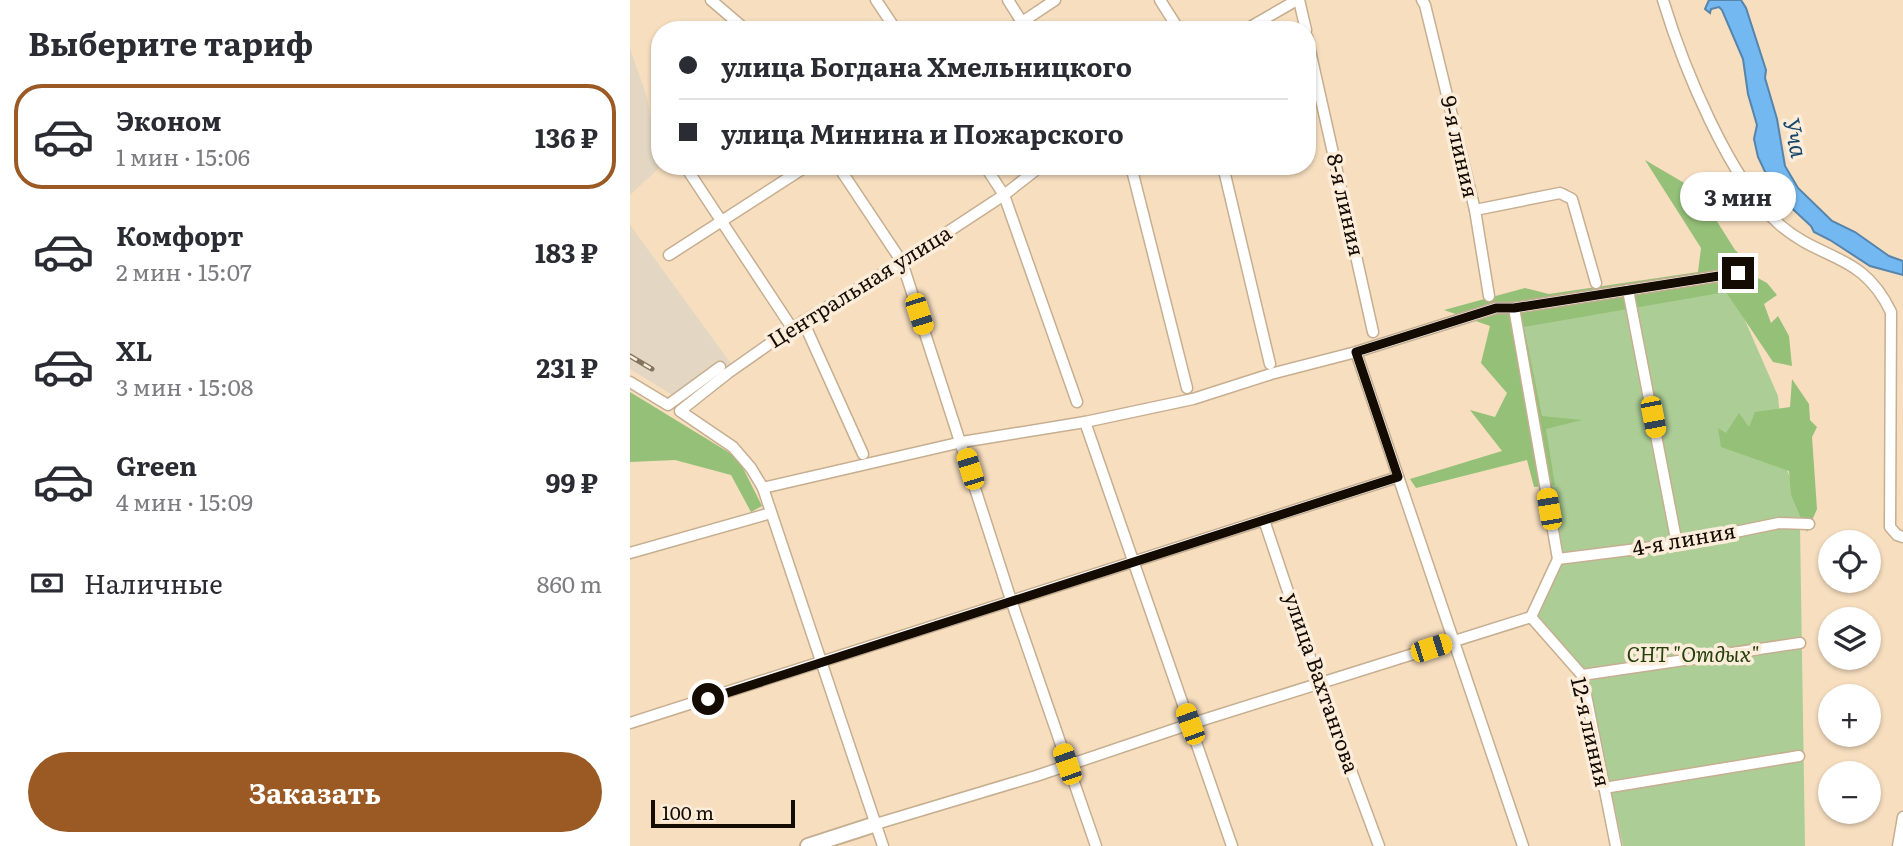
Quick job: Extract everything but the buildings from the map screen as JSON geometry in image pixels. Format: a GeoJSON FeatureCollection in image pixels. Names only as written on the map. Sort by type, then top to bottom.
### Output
{"type":"FeatureCollection","features":[{"type":"Feature","properties":{"kind":"street"},"geometry":{"type":"LineString","coordinates":[[711,0],[736,21]]}},
{"type":"Feature","properties":{"kind":"street"},"geometry":{"type":"LineString","coordinates":[[876,0],[890,21]]}},
{"type":"Feature","properties":{"kind":"street"},"geometry":{"type":"LineString","coordinates":[[1008,0],[1021,21]]}},
{"type":"Feature","properties":{"kind":"street"},"geometry":{"type":"LineString","coordinates":[[1030,21],[1055,0]]}},
{"type":"Feature","properties":{"kind":"street"},"geometry":{"type":"LineString","coordinates":[[1160,0],[1173,21]]}},
{"type":"Feature","properties":{"kind":"street"},"geometry":{"type":"LineString","coordinates":[[1261,21],[1298,0],[1304,21]]}},
{"type":"Feature","properties":{"kind":"street","name":"9-я линия"},"geometry":{"type":"LineString","coordinates":[[1422,0],[1475,210],[1489,296]]}},
{"type":"Feature","properties":{"kind":"street"},"geometry":{"type":"LineString","coordinates":[[1663,0],[1707,112],[1728,156],[1758,201],[1783,228],[1865,274],[1891,312],[1890,527],[1903,537]]}},
{"type":"Feature","properties":{"kind":"street","name":"8-я линия"},"geometry":{"type":"LineString","coordinates":[[1316,77],[1373,332]]}},
{"type":"Feature","properties":{"kind":"street"},"geometry":{"type":"LineString","coordinates":[[691,175],[792,328]]}},
{"type":"Feature","properties":{"kind":"street"},"geometry":{"type":"LineString","coordinates":[[669,255],[793,175]]}},
{"type":"Feature","properties":{"kind":"street"},"geometry":{"type":"LineString","coordinates":[[844,175],[902,262],[1011,600],[1096,846]]}},
{"type":"Feature","properties":{"kind":"street"},"geometry":{"type":"LineString","coordinates":[[991,175],[1004,195],[1077,402]]}},
{"type":"Feature","properties":{"kind":"street","name":"Центральная улица"},"geometry":{"type":"LineString","coordinates":[[764,488],[733,447],[680,411],[792,328],[902,262],[1004,195],[1030,175]]}},
{"type":"Feature","properties":{"kind":"street"},"geometry":{"type":"LineString","coordinates":[[1133,175],[1187,388]]}},
{"type":"Feature","properties":{"kind":"street"},"geometry":{"type":"LineString","coordinates":[[1225,175],[1270,364]]}},
{"type":"Feature","properties":{"kind":"street"},"geometry":{"type":"LineString","coordinates":[[1475,210],[1560,192],[1572,199],[1596,283]]}},
{"type":"Feature","properties":{"kind":"street"},"geometry":{"type":"LineString","coordinates":[[883,846],[764,488],[962,442],[1085,422],[1193,399],[1496,308],[1514,308],[1738,273]]}},
{"type":"Feature","properties":{"kind":"street"},"geometry":{"type":"LineString","coordinates":[[1628,290],[1677,544]]}},
{"type":"Feature","properties":{"kind":"street"},"geometry":{"type":"LineString","coordinates":[[808,846],[1036,776],[1190,724],[1531,617],[1558,559],[1514,308]]}},
{"type":"Feature","properties":{"kind":"street"},"geometry":{"type":"LineString","coordinates":[[803,321],[863,454]]}},
{"type":"Feature","properties":{"kind":"street"},"geometry":{"type":"LineString","coordinates":[[1356,352],[1523,846]]}},
{"type":"Feature","properties":{"kind":"street"},"geometry":{"type":"LineString","coordinates":[[630,382],[668,405],[720,367]]}},
{"type":"Feature","properties":{"kind":"street"},"geometry":{"type":"LineString","coordinates":[[1085,422],[1232,846]]}},
{"type":"Feature","properties":{"kind":"street"},"geometry":{"type":"LineString","coordinates":[[630,723],[1398,477]]}},
{"type":"Feature","properties":{"kind":"street"},"geometry":{"type":"LineString","coordinates":[[630,553],[771,513]]}},
{"type":"Feature","properties":{"kind":"street","name":"улица Вахтангова"},"geometry":{"type":"LineString","coordinates":[[1264,520],[1319,684],[1379,846]]}},
{"type":"Feature","properties":{"kind":"street","name":"4-я линия"},"geometry":{"type":"LineString","coordinates":[[1558,559],[1677,544],[1779,523],[1809,524]]}},
{"type":"Feature","properties":{"kind":"street","name":"12-я линия"},"geometry":{"type":"LineString","coordinates":[[1531,617],[1582,675],[1616,846]]}},
{"type":"Feature","properties":{"kind":"street"},"geometry":{"type":"LineString","coordinates":[[1582,675],[1801,643]]}},
{"type":"Feature","properties":{"kind":"street"},"geometry":{"type":"LineString","coordinates":[[1604,788],[1799,756]]}},
{"type":"Feature","properties":{"kind":"street"},"geometry":{"type":"LineString","coordinates":[[1898,846],[1903,817]]}},
{"type":"Feature","properties":{"kind":"shaded area"},"geometry":{"type":"Polygon","coordinates":[[[630,49],[647,97],[651,121],[651,175],[630,195],[630,49]]]}},
{"type":"Feature","properties":{"kind":"shaded area"},"geometry":{"type":"Polygon","coordinates":[[[630,225],[732,365],[684,402],[630,369],[630,225]]]}},
{"type":"Feature","properties":{"kind":"green space"},"geometry":{"type":"Polygon","coordinates":[[[1645,160],[1698,191],[1735,250],[1746,260],[1747,272],[1767,283],[1777,295],[1764,304],[1771,323],[1778,316],[1789,336],[1792,366],[1773,362],[1726,292],[1524,327],[1542,416],[1582,420],[1546,429],[1555,485],[1534,487],[1527,460],[1416,488],[1410,479],[1502,451],[1470,410],[1495,417],[1507,393],[1481,363],[1490,326],[1444,310],[1525,288],[1549,294],[1698,272],[1701,248],[1645,160]]]}},
{"type":"Feature","properties":{"kind":"green space"},"geometry":{"type":"Polygon","coordinates":[[[1730,286],[1778,396],[1784,461],[1805,519],[1770,522],[1562,555],[1520,319],[1730,286]]]}},
{"type":"Feature","properties":{"kind":"green space"},"geometry":{"type":"Polygon","coordinates":[[[1792,379],[1809,404],[1810,420],[1817,427],[1812,437],[1817,509],[1807,532],[1791,495],[1789,471],[1721,447],[1718,428],[1726,433],[1739,413],[1749,427],[1755,412],[1790,407],[1792,379]]]}},
{"type":"Feature","properties":{"kind":"green space"},"geometry":{"type":"Polygon","coordinates":[[[630,392],[738,458],[762,506],[751,512],[731,475],[675,460],[630,462],[630,392]]]}},
{"type":"Feature","properties":{"kind":"green space","name":"СНТ \"Отдых\""},"geometry":{"type":"Polygon","coordinates":[[[1800,526],[1805,846],[1623,846],[1584,670],[1534,617],[1559,560],[1800,526]]]}},
{"type":"Feature","properties":{"kind":"water"},"geometry":{"type":"Polygon","coordinates":[[[1709,0],[1741,0],[1746,8],[1766,70],[1765,78],[1777,119],[1785,166],[1798,188],[1832,221],[1855,232],[1889,256],[1903,261],[1903,275],[1870,266],[1814,232],[1782,199],[1758,157],[1754,139],[1757,125],[1748,94],[1743,59],[1722,10],[1719,7],[1711,9],[1710,13],[1705,9],[1709,0]]]}},
{"type":"Feature","properties":{"kind":"railway"},"geometry":{"type":"LineString","coordinates":[[630,356],[652,369]]}},
{"type":"Feature","properties":{"kind":"route"},"geometry":{"type":"LineString","coordinates":[[708,699],[1398,477],[1356,352],[1496,308],[1514,308],[1738,273]]}},
{"type":"Feature","properties":{"kind":"water label","name":"Уча"},"geometry":{"type":"Point","coordinates":[1795,138]}}]}
